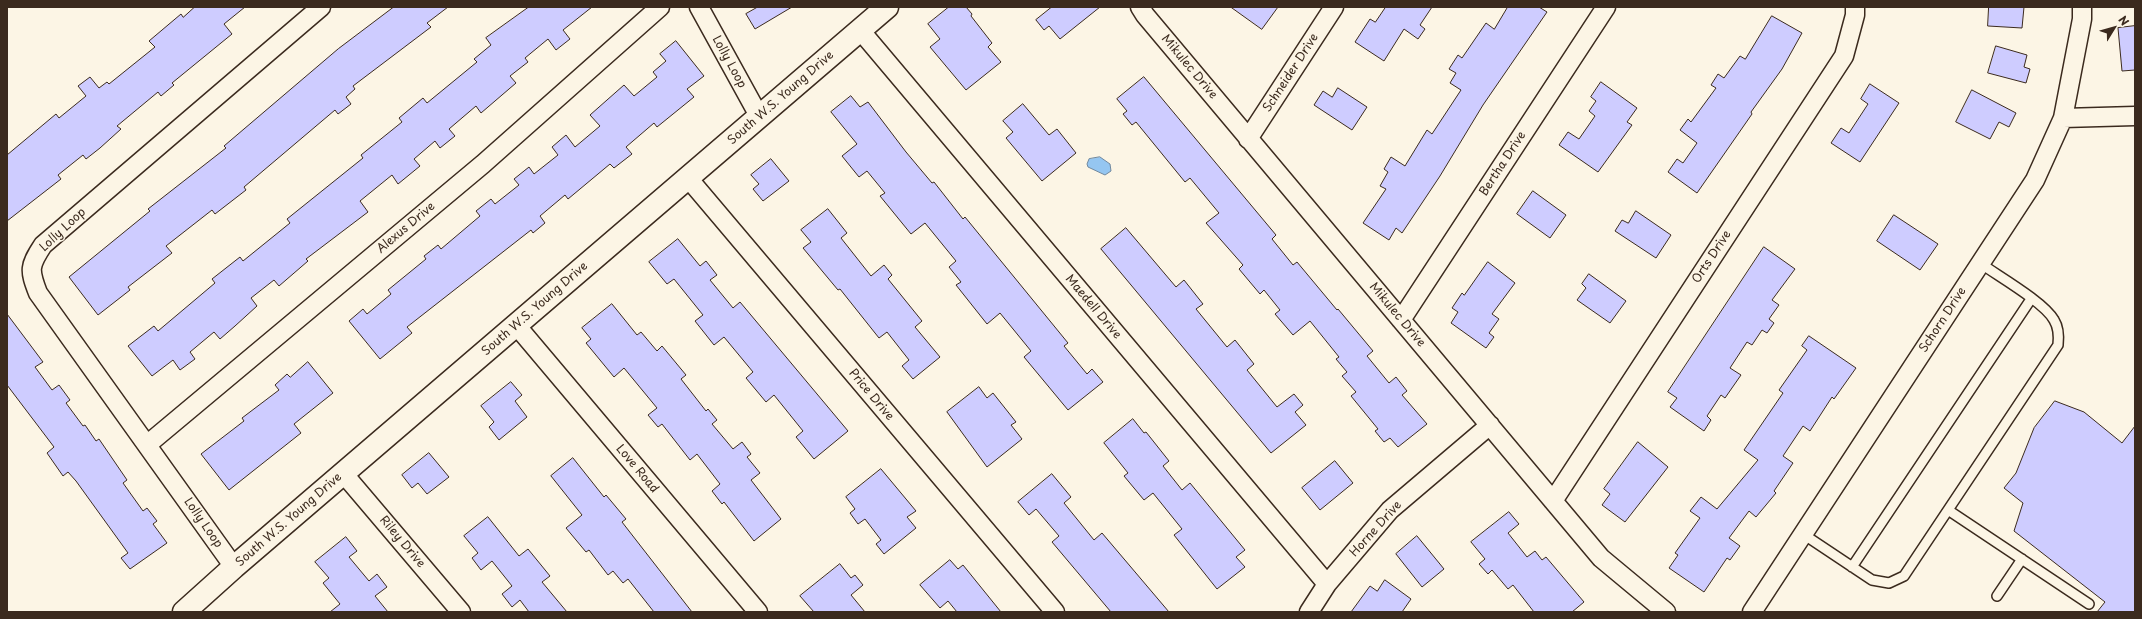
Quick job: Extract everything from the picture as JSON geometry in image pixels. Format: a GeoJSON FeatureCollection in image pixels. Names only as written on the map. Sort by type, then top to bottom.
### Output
{"type":"FeatureCollection","features":[{"type":"Feature","properties":{"kind":"main road","name":"South W.S. Young Drive"},"geometry":{"type":"LineString","coordinates":[[184,612],[234,566],[887,7]]}},
{"type":"Feature","properties":{"kind":"street","name":"Lolly Loop"},"geometry":{"type":"LineString","coordinates":[[234,566],[148,444],[38,293],[31,275],[34,258],[43,245],[321,7]]}},
{"type":"Feature","properties":{"kind":"street","name":"Alexus Drive"},"geometry":{"type":"LineString","coordinates":[[148,444],[483,164],[660,7]]}},
{"type":"Feature","properties":{"kind":"street","name":"Lolly Loop"},"geometry":{"type":"LineString","coordinates":[[698,7],[759,116]]}},
{"type":"Feature","properties":{"kind":"street","name":"Mikulec Drive"},"geometry":{"type":"LineString","coordinates":[[1140,7],[1248,139],[1602,558],[1666,612]]}},
{"type":"Feature","properties":{"kind":"street","name":"Schneider Drive"},"geometry":{"type":"LineString","coordinates":[[1248,139],[1334,7]]}},
{"type":"Feature","properties":{"kind":"street","name":"Bertha Drive"},"geometry":{"type":"LineString","coordinates":[[1401,320],[1606,7]]}},
{"type":"Feature","properties":{"kind":"street","name":"Orts Drive"},"geometry":{"type":"LineString","coordinates":[[1553,501],[1844,56],[1855,15],[1855,7]]}},
{"type":"Feature","properties":{"kind":"street","name":"Schorn Drive"},"geometry":{"type":"LineString","coordinates":[[1752,612],[2035,180],[2063,118],[2082,19],[2082,7]]}},
{"type":"Feature","properties":{"kind":"street","name":"Maedell Drive"},"geometry":{"type":"LineString","coordinates":[[860,30],[1327,584]]}},
{"type":"Feature","properties":{"kind":"street"},"geometry":{"type":"LineString","coordinates":[[2063,118],[2135,116]]}},
{"type":"Feature","properties":{"kind":"street","name":"Price Drive"},"geometry":{"type":"LineString","coordinates":[[688,178],[1055,612]]}},
{"type":"Feature","properties":{"kind":"street","name":"Love Road"},"geometry":{"type":"LineString","coordinates":[[516,325],[758,612]]}},
{"type":"Feature","properties":{"kind":"street","name":"Horne Drive"},"geometry":{"type":"LineString","coordinates":[[1309,612],[1327,584],[1390,510],[1490,425]]}},
{"type":"Feature","properties":{"kind":"street","name":"Riley Drive"},"geometry":{"type":"LineString","coordinates":[[343,473],[461,612]]}},
{"type":"Feature","properties":{"kind":"lane"},"geometry":{"type":"LineString","coordinates":[[1803,534],[1872,580],[1889,583],[1904,576],[2058,345],[2059,332],[2055,320],[2046,309],[1980,263]]}},
{"type":"Feature","properties":{"kind":"lane"},"geometry":{"type":"LineString","coordinates":[[1852,567],[2030,299]]}},
{"type":"Feature","properties":{"kind":"lane"},"geometry":{"type":"LineString","coordinates":[[1948,510],[2089,604]]}},
{"type":"Feature","properties":{"kind":"lane"},"geometry":{"type":"LineString","coordinates":[[1997,596],[2022,559]]}},
{"type":"Feature","properties":{"kind":"water"},"geometry":{"type":"Polygon","coordinates":[[[1100,157],[1110,164],[1111,171],[1105,175],[1088,167],[1087,164],[1089,159],[1100,157]]]}},
{"type":"Feature","properties":{"kind":"building"},"geometry":{"type":"Polygon","coordinates":[[[195,7],[245,7],[224,24],[232,34],[172,83],[174,85],[161,96],[158,92],[117,126],[121,129],[100,148],[86,159],[83,155],[58,175],[61,179],[7,221],[7,155],[56,114],[59,118],[86,96],[78,86],[90,77],[99,88],[107,82],[109,84],[155,47],[149,41],[181,14],[183,17],[195,7]]]}},
{"type":"Feature","properties":{"kind":"building"},"geometry":{"type":"Polygon","coordinates":[[[394,7],[448,7],[427,23],[431,27],[353,86],[355,89],[346,97],[351,104],[338,114],[335,110],[244,187],[246,190],[215,214],[212,210],[166,246],[172,253],[128,287],[130,290],[98,315],[69,277],[150,211],[148,209],[226,148],[224,146],[338,49],[394,7]]]}},
{"type":"Feature","properties":{"kind":"building"},"geometry":{"type":"Polygon","coordinates":[[[529,7],[592,7],[563,30],[570,39],[556,50],[548,39],[525,58],[528,62],[510,76],[516,83],[481,113],[476,106],[449,129],[455,136],[440,148],[435,141],[414,159],[420,166],[398,184],[392,175],[360,201],[368,212],[306,259],[308,261],[279,286],[274,280],[251,298],[257,306],[220,339],[214,332],[190,352],[195,359],[180,370],[173,360],[152,376],[128,346],[154,326],[158,331],[215,283],[212,279],[240,257],[243,261],[290,223],[287,219],[363,158],[361,155],[402,122],[399,118],[423,98],[427,103],[477,62],[474,59],[491,45],[486,38],[529,7]]]}},
{"type":"Feature","properties":{"kind":"building"},"geometry":{"type":"Polygon","coordinates":[[[758,7],[792,7],[755,29],[746,14],[758,7]]]}},
{"type":"Feature","properties":{"kind":"building"},"geometry":{"type":"Polygon","coordinates":[[[949,7],[966,7],[972,14],[971,16],[992,43],[988,47],[1001,62],[966,90],[930,47],[940,39],[928,24],[949,7]]]}},
{"type":"Feature","properties":{"kind":"building"},"geometry":{"type":"Polygon","coordinates":[[[1052,7],[1100,7],[1060,39],[1049,26],[1044,30],[1036,20],[1052,7]]]}},
{"type":"Feature","properties":{"kind":"building"},"geometry":{"type":"Polygon","coordinates":[[[1231,7],[1278,7],[1262,29],[1231,7]]]}},
{"type":"Feature","properties":{"kind":"building"},"geometry":{"type":"Polygon","coordinates":[[[1386,7],[1432,7],[1420,25],[1425,29],[1418,39],[1404,29],[1384,61],[1355,42],[1370,19],[1375,22],[1386,7]]]}},
{"type":"Feature","properties":{"kind":"building"},"geometry":{"type":"Polygon","coordinates":[[[1508,7],[1539,7],[1547,12],[1483,105],[1440,176],[1402,233],[1396,228],[1389,240],[1363,223],[1386,189],[1380,186],[1388,172],[1384,169],[1391,157],[1405,166],[1427,130],[1432,134],[1461,90],[1450,83],[1456,73],[1449,69],[1458,55],[1462,58],[1486,23],[1494,29],[1508,7]]]}},
{"type":"Feature","properties":{"kind":"building"},"geometry":{"type":"Polygon","coordinates":[[[1989,7],[2024,7],[2022,28],[1988,26],[1989,7]]]}},
{"type":"Feature","properties":{"kind":"building"},"geometry":{"type":"Polygon","coordinates":[[[1772,16],[1802,33],[1782,69],[1751,112],[1752,114],[1697,193],[1668,172],[1677,159],[1683,163],[1697,143],[1680,130],[1688,119],[1691,122],[1716,88],[1711,85],[1718,74],[1724,78],[1740,56],[1745,59],[1772,16]]]}},
{"type":"Feature","properties":{"kind":"building"},"geometry":{"type":"Polygon","coordinates":[[[2135,26],[2135,70],[2122,71],[2118,28],[2135,26]]]}},
{"type":"Feature","properties":{"kind":"building"},"geometry":{"type":"Polygon","coordinates":[[[676,41],[704,76],[687,89],[694,97],[657,127],[654,123],[626,147],[632,154],[614,168],[610,164],[568,199],[565,195],[540,216],[545,223],[533,233],[531,230],[407,327],[412,333],[380,359],[349,321],[363,309],[367,314],[391,294],[388,290],[426,259],[424,256],[438,245],[441,249],[480,216],[476,211],[491,199],[495,204],[519,185],[514,179],[529,167],[534,174],[558,155],[552,147],[566,135],[575,147],[600,126],[590,115],[624,85],[634,96],[657,77],[653,72],[666,61],[660,54],[676,41]]]}},
{"type":"Feature","properties":{"kind":"building"},"geometry":{"type":"Polygon","coordinates":[[[1996,46],[2027,55],[2024,67],[2030,69],[2026,83],[1988,73],[1996,46]]]}},
{"type":"Feature","properties":{"kind":"building"},"geometry":{"type":"Polygon","coordinates":[[[1144,77],[1276,235],[1272,239],[1293,265],[1297,262],[1373,351],[1367,356],[1389,383],[1396,377],[1407,391],[1402,395],[1427,424],[1398,447],[1390,438],[1384,442],[1375,431],[1378,429],[1351,396],[1356,392],[1342,376],[1347,372],[1336,359],[1339,357],[1310,321],[1293,335],[1275,314],[1280,310],[1264,290],[1260,294],[1239,269],[1243,265],[1206,223],[1219,213],[1190,178],[1185,182],[1136,122],[1132,125],[1123,114],[1127,111],[1117,99],[1144,77]]]}},
{"type":"Feature","properties":{"kind":"building"},"geometry":{"type":"Polygon","coordinates":[[[1601,82],[1637,108],[1627,122],[1632,125],[1598,172],[1559,145],[1568,132],[1579,139],[1595,116],[1589,111],[1596,101],[1591,97],[1601,82]]]}},
{"type":"Feature","properties":{"kind":"building"},"geometry":{"type":"Polygon","coordinates":[[[1870,84],[1899,103],[1860,162],[1831,143],[1841,128],[1849,133],[1868,104],[1861,99],[1870,84]]]}},
{"type":"Feature","properties":{"kind":"building"},"geometry":{"type":"Polygon","coordinates":[[[1338,88],[1367,107],[1352,130],[1314,105],[1323,91],[1332,97],[1338,88]]]}},
{"type":"Feature","properties":{"kind":"building"},"geometry":{"type":"Polygon","coordinates":[[[1972,90],[2016,113],[2009,127],[1999,122],[1990,139],[1956,122],[1972,90]]]}},
{"type":"Feature","properties":{"kind":"building"},"geometry":{"type":"Polygon","coordinates":[[[851,96],[860,107],[868,102],[906,152],[932,183],[934,182],[963,219],[965,217],[1068,343],[1064,346],[1087,374],[1092,369],[1103,382],[1068,410],[1024,357],[1031,351],[1000,313],[987,324],[956,285],[961,282],[949,267],[956,261],[925,223],[911,234],[880,196],[885,193],[867,171],[859,177],[842,156],[857,144],[831,112],[851,96]]]}},
{"type":"Feature","properties":{"kind":"building"},"geometry":{"type":"Polygon","coordinates":[[[1023,104],[1049,135],[1057,129],[1076,153],[1042,181],[1006,138],[1013,132],[1003,121],[1023,104]]]}},
{"type":"Feature","properties":{"kind":"building"},"geometry":{"type":"Polygon","coordinates":[[[771,159],[789,181],[763,201],[753,189],[759,184],[751,175],[771,159]]]}},
{"type":"Feature","properties":{"kind":"building"},"geometry":{"type":"Polygon","coordinates":[[[1533,191],[1566,215],[1550,238],[1517,214],[1533,191]]]}},
{"type":"Feature","properties":{"kind":"building"},"geometry":{"type":"Polygon","coordinates":[[[828,209],[847,233],[841,238],[871,276],[884,265],[892,275],[888,279],[922,321],[915,327],[940,357],[913,379],[902,366],[909,360],[887,332],[879,338],[840,289],[838,290],[803,248],[811,242],[801,230],[828,209]]]}},
{"type":"Feature","properties":{"kind":"building"},"geometry":{"type":"Polygon","coordinates":[[[1636,211],[1671,235],[1656,258],[1615,231],[1622,220],[1628,223],[1636,211]]]}},
{"type":"Feature","properties":{"kind":"building"},"geometry":{"type":"Polygon","coordinates":[[[1894,215],[1938,244],[1920,270],[1877,241],[1894,215]]]}},
{"type":"Feature","properties":{"kind":"building"},"geometry":{"type":"Polygon","coordinates":[[[1126,228],[1176,287],[1184,280],[1203,304],[1196,309],[1227,347],[1235,340],[1254,364],[1247,370],[1277,407],[1294,394],[1303,405],[1295,412],[1306,425],[1271,453],[1101,249],[1126,228]]]}},
{"type":"Feature","properties":{"kind":"building"},"geometry":{"type":"Polygon","coordinates":[[[678,239],[700,266],[706,261],[717,275],[710,280],[733,308],[740,302],[848,431],[814,459],[796,437],[803,431],[774,395],[766,402],[746,378],[753,372],[724,337],[714,345],[695,321],[703,315],[674,279],[667,284],[649,262],[678,239]]]}},
{"type":"Feature","properties":{"kind":"building"},"geometry":{"type":"Polygon","coordinates":[[[1764,247],[1795,269],[1772,300],[1779,305],[1769,319],[1774,323],[1767,333],[1762,330],[1752,345],[1747,342],[1730,368],[1741,375],[1725,398],[1721,395],[1707,416],[1711,420],[1704,431],[1670,407],[1677,398],[1668,392],[1764,247]]]}},
{"type":"Feature","properties":{"kind":"building"},"geometry":{"type":"Polygon","coordinates":[[[1488,262],[1515,283],[1492,314],[1499,319],[1489,333],[1494,337],[1486,348],[1451,323],[1458,312],[1452,308],[1462,293],[1464,295],[1488,262]]]}},
{"type":"Feature","properties":{"kind":"building"},"geometry":{"type":"Polygon","coordinates":[[[1589,274],[1626,301],[1610,323],[1577,300],[1586,288],[1582,284],[1589,274]]]}},
{"type":"Feature","properties":{"kind":"building"},"geometry":{"type":"Polygon","coordinates":[[[612,304],[637,335],[641,332],[657,351],[662,346],[686,375],[681,379],[706,411],[708,409],[717,420],[712,424],[733,449],[742,442],[751,454],[747,457],[760,473],[751,480],[781,519],[754,541],[724,502],[722,504],[712,491],[720,484],[697,454],[690,460],[662,424],[658,427],[648,415],[657,408],[624,368],[614,377],[586,343],[591,339],[582,328],[612,304]]]}},
{"type":"Feature","properties":{"kind":"building"},"geometry":{"type":"Polygon","coordinates":[[[7,314],[43,362],[35,367],[52,390],[59,385],[70,400],[66,403],[83,426],[85,425],[96,441],[99,439],[127,480],[123,483],[143,511],[147,508],[157,521],[153,524],[167,543],[130,569],[121,558],[128,553],[76,481],[68,472],[63,476],[47,453],[54,447],[7,385],[7,314]]]}},
{"type":"Feature","properties":{"kind":"building"},"geometry":{"type":"Polygon","coordinates":[[[1809,336],[1856,368],[1834,399],[1832,397],[1810,431],[1803,426],[1783,456],[1793,463],[1774,491],[1776,493],[1756,517],[1749,511],[1729,538],[1740,546],[1730,560],[1727,558],[1704,592],[1669,568],[1678,555],[1675,553],[1700,518],[1690,511],[1701,497],[1717,509],[1758,460],[1744,450],[1783,393],[1779,390],[1807,350],[1802,346],[1809,336]]]}},
{"type":"Feature","properties":{"kind":"building"},"geometry":{"type":"Polygon","coordinates":[[[308,362],[333,393],[294,424],[301,433],[229,490],[201,454],[244,421],[242,418],[279,390],[275,385],[287,374],[290,377],[308,362]]]}},
{"type":"Feature","properties":{"kind":"building"},"geometry":{"type":"Polygon","coordinates":[[[511,382],[522,395],[515,401],[527,417],[499,440],[489,427],[494,422],[481,406],[511,382]]]}},
{"type":"Feature","properties":{"kind":"building"},"geometry":{"type":"Polygon","coordinates":[[[979,387],[987,398],[993,393],[1016,422],[1011,425],[1022,439],[987,467],[947,412],[979,387]]]}},
{"type":"Feature","properties":{"kind":"building"},"geometry":{"type":"Polygon","coordinates":[[[2055,401],[2084,412],[2122,443],[2135,426],[2135,612],[2097,612],[2105,602],[2014,531],[2023,503],[2004,488],[2016,473],[2034,428],[2055,401]]]}},
{"type":"Feature","properties":{"kind":"building"},"geometry":{"type":"Polygon","coordinates":[[[1133,419],[1144,433],[1146,432],[1169,461],[1163,466],[1182,490],[1190,483],[1245,550],[1236,557],[1245,567],[1217,589],[1174,535],[1182,529],[1153,493],[1144,500],[1124,476],[1128,473],[1104,443],[1133,419]]]}},
{"type":"Feature","properties":{"kind":"building"},"geometry":{"type":"Polygon","coordinates":[[[1638,442],[1668,467],[1625,522],[1602,505],[1610,494],[1604,489],[1638,442]]]}},
{"type":"Feature","properties":{"kind":"building"},"geometry":{"type":"Polygon","coordinates":[[[429,453],[449,477],[427,494],[418,483],[412,488],[402,475],[429,453]]]}},
{"type":"Feature","properties":{"kind":"building"},"geometry":{"type":"Polygon","coordinates":[[[573,458],[604,497],[606,495],[626,519],[622,522],[692,612],[654,612],[628,579],[623,583],[613,571],[608,575],[589,550],[586,552],[566,528],[582,515],[551,476],[573,458]]]}},
{"type":"Feature","properties":{"kind":"building"},"geometry":{"type":"Polygon","coordinates":[[[1335,461],[1353,483],[1320,510],[1302,488],[1335,461]]]}},
{"type":"Feature","properties":{"kind":"building"},"geometry":{"type":"Polygon","coordinates":[[[881,469],[916,511],[907,517],[916,528],[884,554],[876,544],[881,540],[865,519],[858,524],[850,513],[855,509],[846,497],[881,469]]]}},
{"type":"Feature","properties":{"kind":"building"},"geometry":{"type":"Polygon","coordinates":[[[1052,474],[1071,497],[1064,503],[1094,540],[1102,533],[1169,612],[1111,612],[1052,542],[1059,536],[1036,509],[1029,515],[1018,502],[1052,474]]]}},
{"type":"Feature","properties":{"kind":"building"},"geometry":{"type":"Polygon","coordinates":[[[1509,512],[1519,524],[1508,533],[1527,557],[1535,551],[1542,560],[1546,557],[1584,602],[1572,612],[1534,612],[1513,585],[1508,589],[1492,570],[1488,574],[1479,564],[1485,559],[1471,542],[1509,512]]]}},
{"type":"Feature","properties":{"kind":"building"},"geometry":{"type":"Polygon","coordinates":[[[488,517],[519,556],[528,549],[550,576],[542,582],[567,612],[529,612],[520,600],[512,607],[502,594],[512,586],[492,561],[481,570],[472,558],[478,553],[464,536],[488,517]]]}},
{"type":"Feature","properties":{"kind":"building"},"geometry":{"type":"Polygon","coordinates":[[[1417,536],[1444,569],[1422,587],[1396,554],[1417,536]]]}},
{"type":"Feature","properties":{"kind":"building"},"geometry":{"type":"Polygon","coordinates":[[[346,537],[357,551],[349,557],[369,581],[377,574],[387,587],[375,596],[388,612],[330,612],[340,604],[323,583],[329,578],[315,562],[346,537]]]}},
{"type":"Feature","properties":{"kind":"building"},"geometry":{"type":"Polygon","coordinates":[[[950,560],[958,569],[963,565],[1001,612],[957,612],[948,601],[940,608],[920,585],[950,560]]]}},
{"type":"Feature","properties":{"kind":"building"},"geometry":{"type":"Polygon","coordinates":[[[840,564],[851,578],[855,575],[863,585],[851,595],[865,612],[814,612],[800,596],[840,564]]]}},
{"type":"Feature","properties":{"kind":"building"},"geometry":{"type":"Polygon","coordinates":[[[1385,580],[1411,599],[1402,612],[1351,612],[1370,586],[1377,591],[1385,580]]]}}]}
